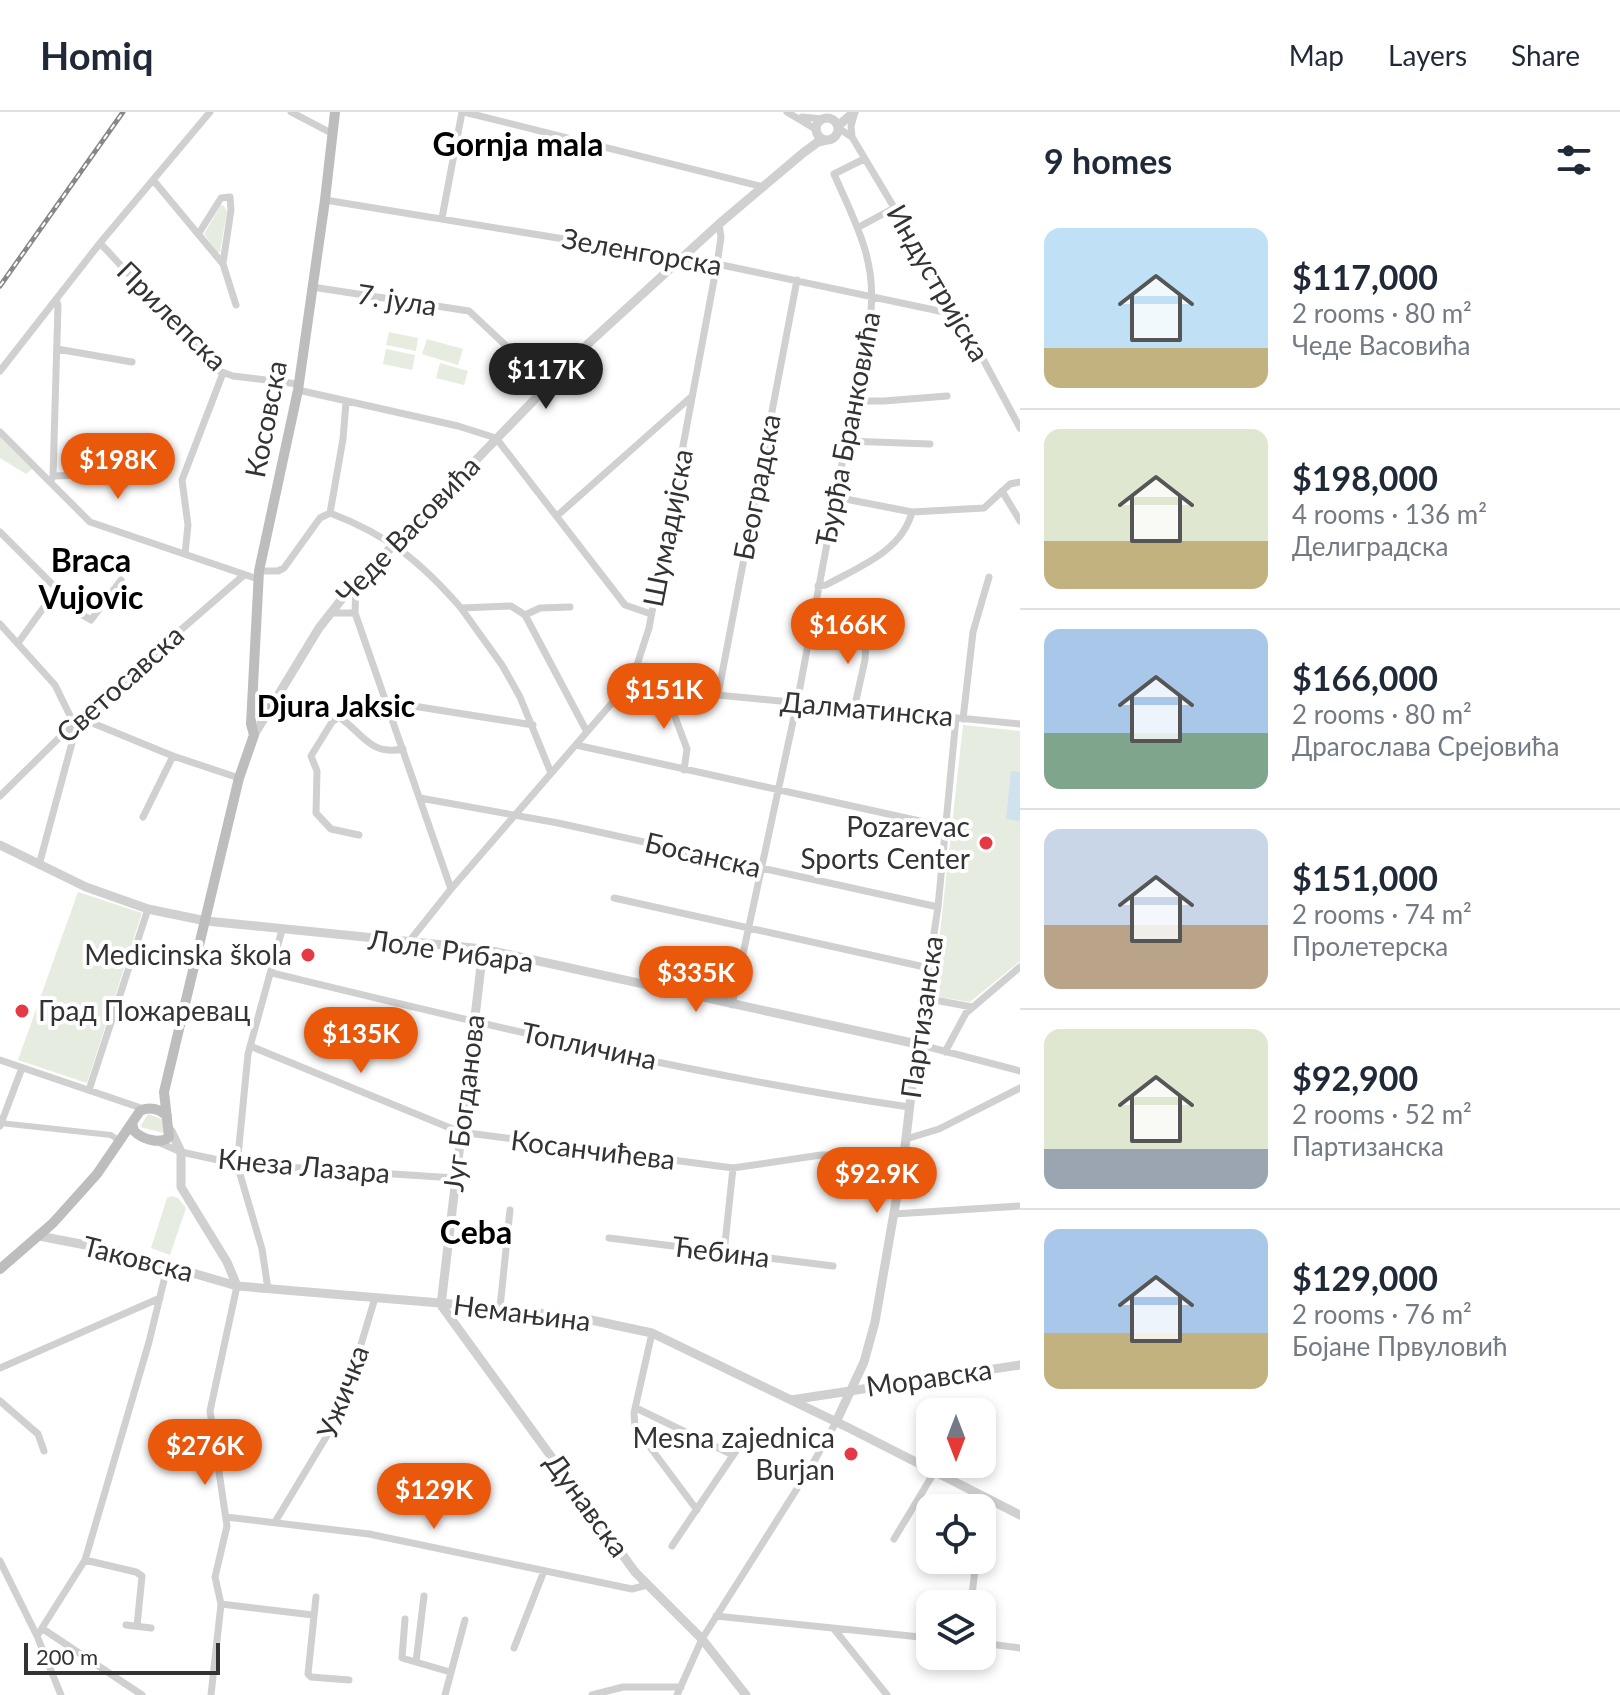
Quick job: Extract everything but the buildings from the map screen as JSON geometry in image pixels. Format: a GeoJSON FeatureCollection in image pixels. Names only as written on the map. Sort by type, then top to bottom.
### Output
{"type":"FeatureCollection","features":[{"type":"Feature","properties":{"kind":"main road","name":"Косовска"},"geometry":{"type":"LineString","coordinates":[[254,735],[251,730],[258,575],[298,387],[335,112]]}},
{"type":"Feature","properties":{"kind":"main road"},"geometry":{"type":"LineString","coordinates":[[253,704],[269,709]]}},
{"type":"Feature","properties":{"kind":"main road"},"geometry":{"type":"LineString","coordinates":[[118,1140],[139,1136],[156,1141],[167,1139],[170,1129],[164,1092],[239,778],[254,735]]}},
{"type":"Feature","properties":{"kind":"main road"},"geometry":{"type":"LineString","coordinates":[[3,1264],[39,1236],[97,1174],[132,1123],[164,1092]]}},
{"type":"Feature","properties":{"kind":"main road"},"geometry":{"type":"LineString","coordinates":[[146,1108],[167,1116]]}},
{"type":"Feature","properties":{"kind":"main road"},"geometry":{"type":"LineString","coordinates":[[132,1123],[139,1136]]}},
{"type":"Feature","properties":{"kind":"street"},"geometry":{"type":"LineString","coordinates":[[0,371],[100,243],[210,112]]}},
{"type":"Feature","properties":{"kind":"street"},"geometry":{"type":"LineString","coordinates":[[291,112],[333,134]]}},
{"type":"Feature","properties":{"kind":"street"},"geometry":{"type":"LineString","coordinates":[[442,218],[463,112],[764,187]]}},
{"type":"Feature","properties":{"kind":"street"},"geometry":{"type":"LineString","coordinates":[[833,125],[846,112]]}},
{"type":"Feature","properties":{"kind":"street"},"geometry":{"type":"LineString","coordinates":[[833,125],[854,112]]}},
{"type":"Feature","properties":{"kind":"street"},"geometry":{"type":"LineString","coordinates":[[852,139],[854,112]]}},
{"type":"Feature","properties":{"kind":"street"},"geometry":{"type":"LineString","coordinates":[[790,113],[833,125],[852,139]]}},
{"type":"Feature","properties":{"kind":"street"},"geometry":{"type":"LineString","coordinates":[[790,113],[827,140]]}},
{"type":"Feature","properties":{"kind":"street","name":"Чеде Васовића"},"geometry":{"type":"LineString","coordinates":[[803,153],[817,131],[833,125]]}},
{"type":"Feature","properties":{"kind":"street","name":"Чеде Васовића"},"geometry":{"type":"LineString","coordinates":[[254,735],[329,613],[356,581],[590,342],[719,224],[803,153],[818,142],[827,140],[833,125]]}},
{"type":"Feature","properties":{"kind":"street","name":"Индустријска"},"geometry":{"type":"LineString","coordinates":[[852,139],[958,315],[1020,428]]}},
{"type":"Feature","properties":{"kind":"street","name":"Ђурђа Бранковића"},"geometry":{"type":"LineString","coordinates":[[732,1005],[797,703],[872,298],[871,266],[859,227],[834,174],[864,159]]}},
{"type":"Feature","properties":{"kind":"street"},"geometry":{"type":"LineString","coordinates":[[154,181],[223,264],[236,305]]}},
{"type":"Feature","properties":{"kind":"street"},"geometry":{"type":"LineString","coordinates":[[199,233],[221,198],[230,197],[223,264]]}},
{"type":"Feature","properties":{"kind":"street","name":"Зеленгорска"},"geometry":{"type":"LineString","coordinates":[[325,200],[717,264],[958,315]]}},
{"type":"Feature","properties":{"kind":"street"},"geometry":{"type":"LineString","coordinates":[[859,227],[894,208]]}},
{"type":"Feature","properties":{"kind":"street","name":"Шумадијска"},"geometry":{"type":"LineString","coordinates":[[408,943],[618,696],[635,671],[651,614],[693,396],[717,264],[721,237],[719,224]]}},
{"type":"Feature","properties":{"kind":"street","name":"Прилепска"},"geometry":{"type":"LineString","coordinates":[[100,243],[223,373],[298,387],[346,402],[458,426],[496,438]]}},
{"type":"Feature","properties":{"kind":"street","name":"Београдска"},"geometry":{"type":"LineString","coordinates":[[718,695],[797,280]]}},
{"type":"Feature","properties":{"kind":"street","name":"7. јула"},"geometry":{"type":"LineString","coordinates":[[312,287],[469,311],[548,385]]}},
{"type":"Feature","properties":{"kind":"street"},"geometry":{"type":"LineString","coordinates":[[52,479],[56,299]]}},
{"type":"Feature","properties":{"kind":"street"},"geometry":{"type":"LineString","coordinates":[[57,349],[132,362]]}},
{"type":"Feature","properties":{"kind":"street"},"geometry":{"type":"LineString","coordinates":[[185,554],[188,525],[182,480],[223,373]]}},
{"type":"Feature","properties":{"kind":"street"},"geometry":{"type":"LineString","coordinates":[[558,515],[693,396]]}},
{"type":"Feature","properties":{"kind":"street"},"geometry":{"type":"LineString","coordinates":[[854,401],[947,396]]}},
{"type":"Feature","properties":{"kind":"street"},"geometry":{"type":"LineString","coordinates":[[330,513],[346,402]]}},
{"type":"Feature","properties":{"kind":"street"},"geometry":{"type":"LineString","coordinates":[[0,432],[52,479],[90,522],[244,575],[282,570],[320,518],[330,513],[362,526],[394,545],[418,561],[461,608],[502,665],[533,725],[551,773]]}},
{"type":"Feature","properties":{"kind":"street"},"geometry":{"type":"LineString","coordinates":[[496,438],[625,605],[651,614]]}},
{"type":"Feature","properties":{"kind":"street"},"geometry":{"type":"LineString","coordinates":[[846,441],[930,444]]}},
{"type":"Feature","properties":{"kind":"street"},"geometry":{"type":"LineString","coordinates":[[52,479],[109,474]]}},
{"type":"Feature","properties":{"kind":"street"},"geometry":{"type":"LineString","coordinates":[[835,497],[912,512],[984,508],[1010,484],[1020,482]]}},
{"type":"Feature","properties":{"kind":"street"},"geometry":{"type":"LineString","coordinates":[[1002,491],[1020,521]]}},
{"type":"Feature","properties":{"kind":"street"},"geometry":{"type":"LineString","coordinates":[[818,586],[847,574],[894,543],[907,529],[912,512]]}},
{"type":"Feature","properties":{"kind":"street"},"geometry":{"type":"LineString","coordinates":[[0,532],[56,589],[18,643]]}},
{"type":"Feature","properties":{"kind":"street","name":"Светосавска"},"geometry":{"type":"LineString","coordinates":[[0,796],[65,732],[76,728],[160,648],[244,575]]}},
{"type":"Feature","properties":{"kind":"street","name":"Партизанска"},"geometry":{"type":"LineString","coordinates":[[679,1691],[702,1639],[812,1465],[864,1362],[875,1322],[904,1155],[973,632],[989,577]]}},
{"type":"Feature","properties":{"kind":"street"},"geometry":{"type":"LineString","coordinates":[[52,596],[91,620],[121,580]]}},
{"type":"Feature","properties":{"kind":"street"},"geometry":{"type":"LineString","coordinates":[[356,581],[355,613],[451,889]]}},
{"type":"Feature","properties":{"kind":"street"},"geometry":{"type":"LineString","coordinates":[[461,608],[511,606],[525,615],[587,732]]}},
{"type":"Feature","properties":{"kind":"street"},"geometry":{"type":"LineString","coordinates":[[525,615],[548,607],[570,607]]}},
{"type":"Feature","properties":{"kind":"street"},"geometry":{"type":"LineString","coordinates":[[329,613],[355,613]]}},
{"type":"Feature","properties":{"kind":"street"},"geometry":{"type":"LineString","coordinates":[[0,624],[55,685],[76,728],[39,865]]}},
{"type":"Feature","properties":{"kind":"street"},"geometry":{"type":"LineString","coordinates":[[854,709],[865,660],[867,624]]}},
{"type":"Feature","properties":{"kind":"street"},"geometry":{"type":"LineString","coordinates":[[635,671],[647,690]]}},
{"type":"Feature","properties":{"kind":"street"},"geometry":{"type":"LineString","coordinates":[[665,690],[687,749],[684,770]]}},
{"type":"Feature","properties":{"kind":"street","name":"Далматинска"},"geometry":{"type":"LineString","coordinates":[[618,696],[665,690],[1020,724]]}},
{"type":"Feature","properties":{"kind":"street"},"geometry":{"type":"LineString","coordinates":[[388,702],[533,725]]}},
{"type":"Feature","properties":{"kind":"street"},"geometry":{"type":"LineString","coordinates":[[359,835],[331,829],[316,813],[317,771],[311,756],[332,722],[339,717],[365,742],[387,749],[403,749]]}},
{"type":"Feature","properties":{"kind":"street"},"geometry":{"type":"LineString","coordinates":[[85,720],[173,756],[239,778]]}},
{"type":"Feature","properties":{"kind":"street"},"geometry":{"type":"LineString","coordinates":[[576,745],[947,827]]}},
{"type":"Feature","properties":{"kind":"street"},"geometry":{"type":"LineString","coordinates":[[143,817],[173,756]]}},
{"type":"Feature","properties":{"kind":"street","name":"Босанска"},"geometry":{"type":"LineString","coordinates":[[420,798],[515,814],[938,907]]}},
{"type":"Feature","properties":{"kind":"street","name":"Лоле Рибара"},"geometry":{"type":"LineString","coordinates":[[0,845],[93,890],[148,909],[206,921],[483,949],[917,1044],[1020,1071]]}},
{"type":"Feature","properties":{"kind":"street"},"geometry":{"type":"LineString","coordinates":[[614,898],[929,968]]}},
{"type":"Feature","properties":{"kind":"street"},"geometry":{"type":"LineString","coordinates":[[89,1090],[148,909]]}},
{"type":"Feature","properties":{"kind":"street"},"geometry":{"type":"LineString","coordinates":[[268,1289],[262,1249],[237,1164],[250,1046],[282,930]]}},
{"type":"Feature","properties":{"kind":"street","name":"Југ Богданова"},"geometry":{"type":"LineString","coordinates":[[441,1304],[483,949]]}},
{"type":"Feature","properties":{"kind":"street"},"geometry":{"type":"LineString","coordinates":[[945,1052],[962,1019],[972,1007],[1020,967]]}},
{"type":"Feature","properties":{"kind":"street","name":"Топличина"},"geometry":{"type":"LineString","coordinates":[[272,973],[474,1021],[787,1089],[909,1107]]}},
{"type":"Feature","properties":{"kind":"street"},"geometry":{"type":"LineString","coordinates":[[924,998],[972,1007]]}},
{"type":"Feature","properties":{"kind":"street","name":"Косанчићева"},"geometry":{"type":"LineString","coordinates":[[250,1046],[460,1132],[733,1168],[821,1155],[904,1155]]}},
{"type":"Feature","properties":{"kind":"street"},"geometry":{"type":"LineString","coordinates":[[0,1060],[146,1108]]}},
{"type":"Feature","properties":{"kind":"street"},"geometry":{"type":"LineString","coordinates":[[22,1068],[0,1124],[105,1134],[118,1140]]}},
{"type":"Feature","properties":{"kind":"street"},"geometry":{"type":"LineString","coordinates":[[906,1139],[939,1129],[1020,1088]]}},
{"type":"Feature","properties":{"kind":"street"},"geometry":{"type":"LineString","coordinates":[[170,1129],[181,1152],[181,1187],[227,1262],[237,1286],[210,1411],[226,1517],[226,1534],[215,1577],[221,1604],[211,1695]]}},
{"type":"Feature","properties":{"kind":"street","name":"Кнеза Лазара"},"geometry":{"type":"LineString","coordinates":[[156,1141],[181,1152],[237,1164],[455,1178]]}},
{"type":"Feature","properties":{"kind":"street"},"geometry":{"type":"LineString","coordinates":[[724,1253],[733,1168]]}},
{"type":"Feature","properties":{"kind":"street"},"geometry":{"type":"LineString","coordinates":[[894,1214],[1020,1206]]}},
{"type":"Feature","properties":{"kind":"street"},"geometry":{"type":"LineString","coordinates":[[500,1308],[510,1210]]}},
{"type":"Feature","properties":{"kind":"street","name":"Таковска"},"geometry":{"type":"LineString","coordinates":[[39,1236],[168,1264],[237,1286]]}},
{"type":"Feature","properties":{"kind":"street","name":"Ћебина"},"geometry":{"type":"LineString","coordinates":[[609,1238],[833,1266]]}},
{"type":"Feature","properties":{"kind":"street"},"geometry":{"type":"LineString","coordinates":[[37,1636],[85,1560],[149,1342],[168,1264]]}},
{"type":"Feature","properties":{"kind":"street","name":"Немањина"},"geometry":{"type":"LineString","coordinates":[[237,1286],[500,1308],[591,1320],[652,1333],[916,1462]]}},
{"type":"Feature","properties":{"kind":"street"},"geometry":{"type":"LineString","coordinates":[[0,1368],[160,1298]]}},
{"type":"Feature","properties":{"kind":"street","name":"Ужичка"},"geometry":{"type":"LineString","coordinates":[[275,1522],[340,1414],[375,1298]]}},
{"type":"Feature","properties":{"kind":"street","name":"Дунавска"},"geometry":{"type":"LineString","coordinates":[[441,1304],[647,1585],[702,1639],[746,1695]]}},
{"type":"Feature","properties":{"kind":"street"},"geometry":{"type":"LineString","coordinates":[[652,1333],[636,1408],[637,1432],[697,1510]]}},
{"type":"Feature","properties":{"kind":"street","name":"Моравска"},"geometry":{"type":"LineString","coordinates":[[791,1400],[1020,1365]]}},
{"type":"Feature","properties":{"kind":"street"},"geometry":{"type":"LineString","coordinates":[[0,1401],[38,1434],[44,1451]]}},
{"type":"Feature","properties":{"kind":"street"},"geometry":{"type":"LineString","coordinates":[[636,1408],[733,1455]]}},
{"type":"Feature","properties":{"kind":"street"},"geometry":{"type":"LineString","coordinates":[[672,1546],[742,1442]]}},
{"type":"Feature","properties":{"kind":"street"},"geometry":{"type":"LineString","coordinates":[[894,1539],[931,1478]]}},
{"type":"Feature","properties":{"kind":"street","name":"Немањина"},"geometry":{"type":"LineString","coordinates":[[949,1478],[980,1494]]}},
{"type":"Feature","properties":{"kind":"street","name":"Немањина"},"geometry":{"type":"LineString","coordinates":[[996,1502],[1020,1515]]}},
{"type":"Feature","properties":{"kind":"street"},"geometry":{"type":"LineString","coordinates":[[226,1517],[369,1534],[632,1589],[647,1585]]}},
{"type":"Feature","properties":{"kind":"street"},"geometry":{"type":"LineString","coordinates":[[85,1560],[142,1576],[137,1626]]}},
{"type":"Feature","properties":{"kind":"street"},"geometry":{"type":"LineString","coordinates":[[0,1561],[37,1636],[61,1695]]}},
{"type":"Feature","properties":{"kind":"street"},"geometry":{"type":"LineString","coordinates":[[514,1648],[544,1571]]}},
{"type":"Feature","properties":{"kind":"street"},"geometry":{"type":"LineString","coordinates":[[416,1662],[424,1596]]}},
{"type":"Feature","properties":{"kind":"street"},"geometry":{"type":"LineString","coordinates":[[316,1597],[308,1674],[311,1677],[349,1680]]}},
{"type":"Feature","properties":{"kind":"street"},"geometry":{"type":"LineString","coordinates":[[221,1604],[313,1615]]}},
{"type":"Feature","properties":{"kind":"street"},"geometry":{"type":"LineString","coordinates":[[716,1616],[916,1637]]}},
{"type":"Feature","properties":{"kind":"street"},"geometry":{"type":"LineString","coordinates":[[405,1619],[401,1655],[404,1660],[450,1672]]}},
{"type":"Feature","properties":{"kind":"street"},"geometry":{"type":"LineString","coordinates":[[445,1695],[465,1620]]}},
{"type":"Feature","properties":{"kind":"street"},"geometry":{"type":"LineString","coordinates":[[126,1625],[151,1628]]}},
{"type":"Feature","properties":{"kind":"street"},"geometry":{"type":"LineString","coordinates":[[43,1629],[142,1695]]}},
{"type":"Feature","properties":{"kind":"street"},"geometry":{"type":"LineString","coordinates":[[834,1629],[887,1695]]}},
{"type":"Feature","properties":{"kind":"street"},"geometry":{"type":"LineString","coordinates":[[996,1645],[1020,1648]]}},
{"type":"Feature","properties":{"kind":"street"},"geometry":{"type":"LineString","coordinates":[[592,1695],[623,1687],[679,1691]]}},
{"type":"Feature","properties":{"kind":"shaded area"},"geometry":{"type":"Polygon","coordinates":[[[221,205],[227,211],[220,252],[217,252],[204,234],[221,205]]]}},
{"type":"Feature","properties":{"kind":"shaded area"},"geometry":{"type":"Polygon","coordinates":[[[389,332],[418,338],[416,351],[386,345],[389,332]]]}},
{"type":"Feature","properties":{"kind":"shaded area"},"geometry":{"type":"Polygon","coordinates":[[[427,339],[463,349],[458,365],[422,354],[427,339]]]}},
{"type":"Feature","properties":{"kind":"shaded area"},"geometry":{"type":"Polygon","coordinates":[[[386,349],[415,355],[412,370],[383,364],[386,349]]]}},
{"type":"Feature","properties":{"kind":"shaded area"},"geometry":{"type":"Polygon","coordinates":[[[440,363],[468,371],[464,385],[436,378],[440,363]]]}},
{"type":"Feature","properties":{"kind":"shaded area"},"geometry":{"type":"Polygon","coordinates":[[[0,437],[32,469],[26,474],[0,458],[0,437]]]}},
{"type":"Feature","properties":{"kind":"shaded area","name":"Pozarevac Sports Center"},"geometry":{"type":"Polygon","coordinates":[[[963,725],[1020,731],[1020,961],[970,1002],[933,996],[963,725]]]}},
{"type":"Feature","properties":{"kind":"shaded area"},"geometry":{"type":"Polygon","coordinates":[[[78,892],[142,913],[87,1083],[18,1060],[78,892]]]}},
{"type":"Feature","properties":{"kind":"shaded area"},"geometry":{"type":"Polygon","coordinates":[[[148,1114],[162,1119],[164,1133],[140,1127],[148,1114]]]}},
{"type":"Feature","properties":{"kind":"shaded area"},"geometry":{"type":"Polygon","coordinates":[[[167,1198],[178,1198],[186,1208],[170,1255],[151,1248],[167,1198]]]}},
{"type":"Feature","properties":{"kind":"water"},"geometry":{"type":"Polygon","coordinates":[[[1011,771],[1020,772],[1020,821],[1006,819],[1011,771]]]}},
{"type":"Feature","properties":{"kind":"railway"},"geometry":{"type":"LineString","coordinates":[[0,286],[123,112]]}},
{"type":"Feature","properties":{"kind":"place","name":"Pozarevac Sports Center"},"geometry":{"type":"Point","coordinates":[986,843]}},
{"type":"Feature","properties":{"kind":"place","name":"Medicinska škola"},"geometry":{"type":"Point","coordinates":[308,955]}},
{"type":"Feature","properties":{"kind":"place","name":"Град Пожаревац"},"geometry":{"type":"Point","coordinates":[22,1011]}},
{"type":"Feature","properties":{"kind":"place","name":"Mesna zajednica Burjan"},"geometry":{"type":"Point","coordinates":[851,1454]}},
{"type":"Feature","properties":{"kind":"district","name":"Gornja mala"},"geometry":{"type":"Point","coordinates":[518,145]}},
{"type":"Feature","properties":{"kind":"district","name":"Braca Vujovic"},"geometry":{"type":"Point","coordinates":[91,580]}},
{"type":"Feature","properties":{"kind":"district","name":"Djura Jaksic"},"geometry":{"type":"Point","coordinates":[336,707]}},
{"type":"Feature","properties":{"kind":"district","name":"Ceba"},"geometry":{"type":"Point","coordinates":[476,1233]}}]}
